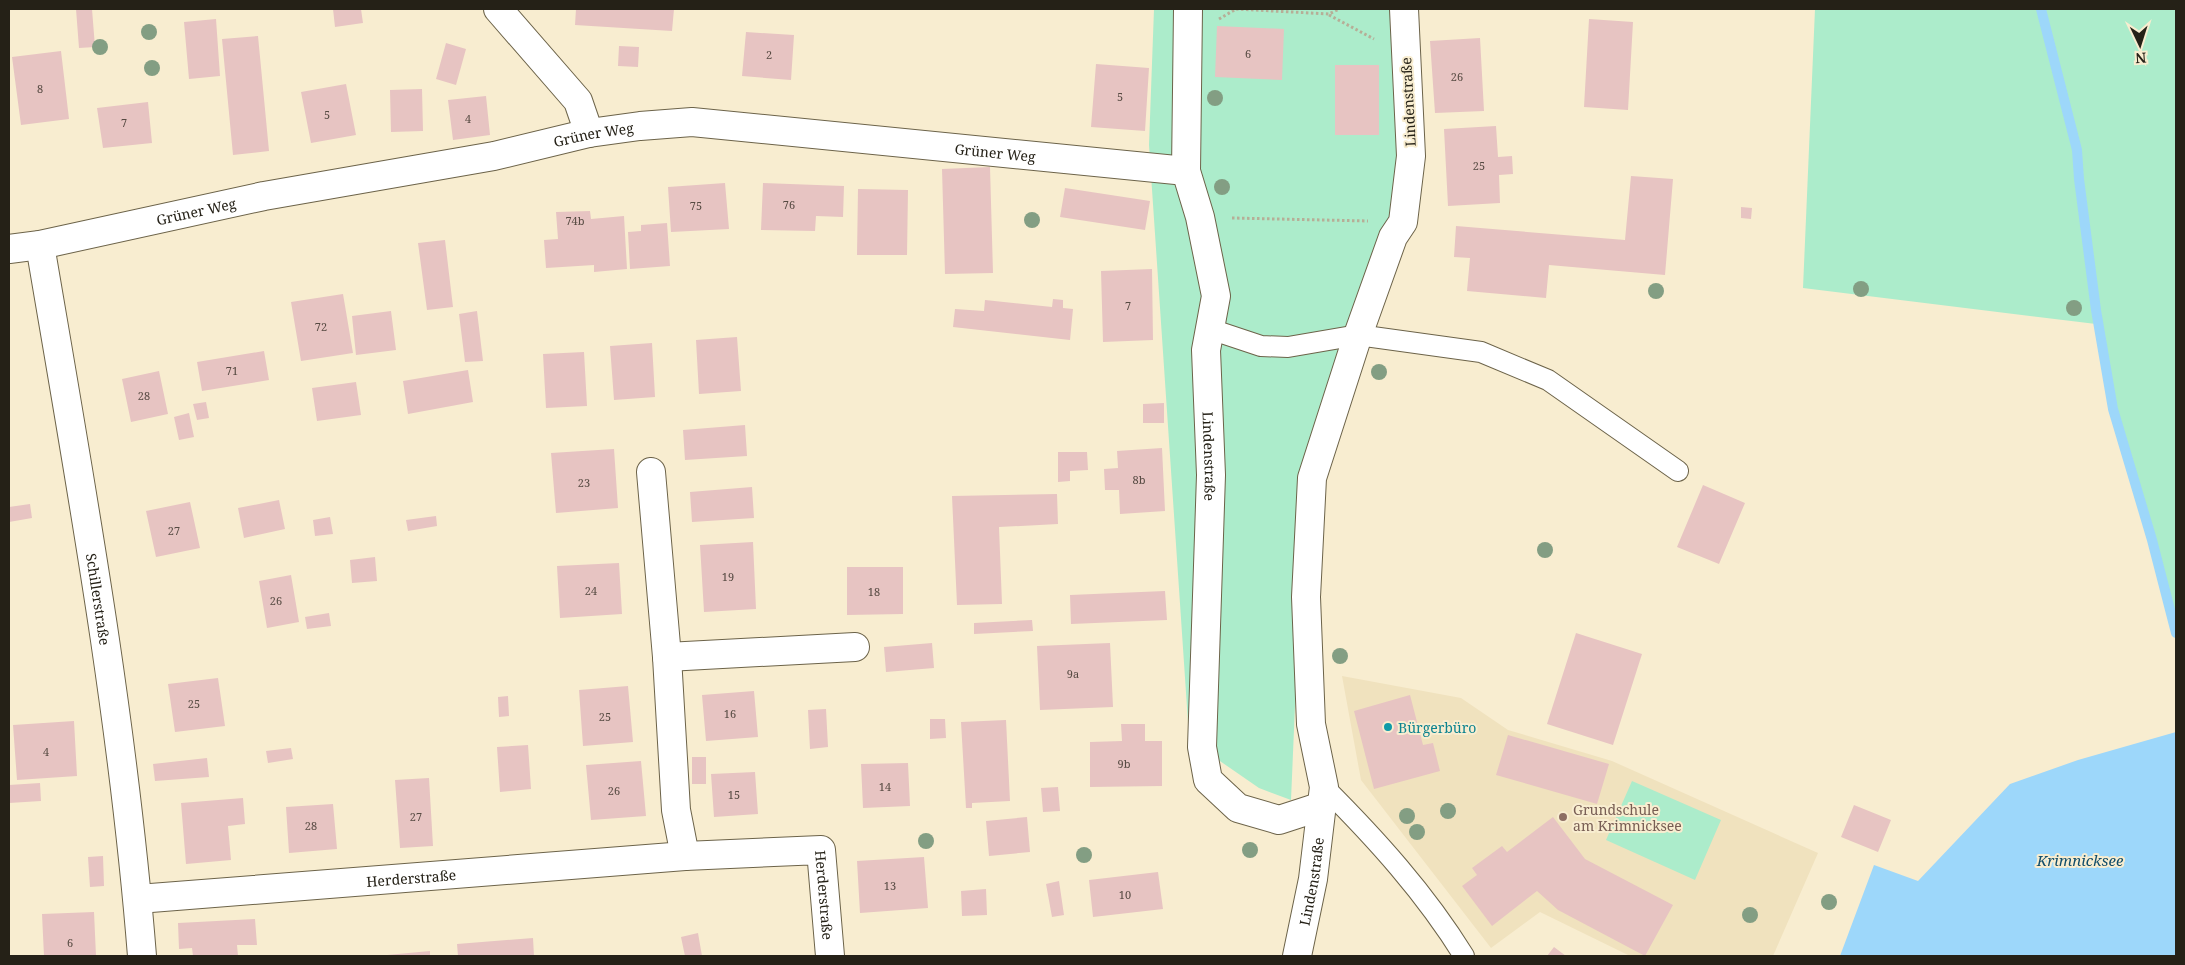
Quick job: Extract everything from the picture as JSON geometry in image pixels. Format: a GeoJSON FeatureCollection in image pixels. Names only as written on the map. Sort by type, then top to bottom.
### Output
{"type":"FeatureCollection","features":[{"type":"Feature","properties":{"kind":"street"},"geometry":{"type":"LineString","coordinates":[[498,9],[578,101],[589,133]]}},
{"type":"Feature","properties":{"kind":"street","name":"Lindenstraße"},"geometry":{"type":"LineString","coordinates":[[1188,9],[1186,170],[1200,217],[1216,296],[1206,350],[1211,476],[1202,747],[1208,780],[1238,808],[1279,820],[1323,797]]}},
{"type":"Feature","properties":{"kind":"street","name":"Lindenstraße"},"geometry":{"type":"LineString","coordinates":[[1297,956],[1313,879],[1323,797],[1312,724],[1306,597],[1312,478],[1358,335],[1394,237],[1403,222],[1411,156],[1404,9]]}},
{"type":"Feature","properties":{"kind":"street","name":"Grüner Weg"},"geometry":{"type":"LineString","coordinates":[[9,249],[40,245],[264,196],[494,156],[589,133],[640,126],[692,122],[1186,170]]}},
{"type":"Feature","properties":{"kind":"street","name":"Schillerstraße"},"geometry":{"type":"LineString","coordinates":[[40,245],[106,639],[138,899],[142,956]]}},
{"type":"Feature","properties":{"kind":"street"},"geometry":{"type":"LineString","coordinates":[[651,472],[667,657],[676,810],[685,856]]}},
{"type":"Feature","properties":{"kind":"street"},"geometry":{"type":"LineString","coordinates":[[667,657],[855,647]]}},
{"type":"Feature","properties":{"kind":"street","name":"Herderstraße"},"geometry":{"type":"LineString","coordinates":[[138,899],[685,856],[822,850],[830,956]]}},
{"type":"Feature","properties":{"kind":"lane"},"geometry":{"type":"LineString","coordinates":[[1210,329],[1261,346],[1288,347],[1358,335],[1480,352],[1548,380],[1678,470]]}},
{"type":"Feature","properties":{"kind":"lane"},"geometry":{"type":"LineString","coordinates":[[1323,797],[1363,826],[1420,891],[1464,956]]}},
{"type":"Feature","properties":{"kind":"path"},"geometry":{"type":"LineString","coordinates":[[1236,9],[1328,14],[1406,55]]}},
{"type":"Feature","properties":{"kind":"path"},"geometry":{"type":"LineString","coordinates":[[1328,14],[1340,9]]}},
{"type":"Feature","properties":{"kind":"path"},"geometry":{"type":"LineString","coordinates":[[1200,217],[1403,222]]}},
{"type":"Feature","properties":{"kind":"shaded area","name":"Grundschule am Krimnicksee"},"geometry":{"type":"Polygon","coordinates":[[[1342,676],[1461,698],[1508,730],[1612,761],[1818,853],[1773,956],[1630,956],[1540,912],[1491,948],[1361,780],[1342,676]]]}},
{"type":"Feature","properties":{"kind":"green space"},"geometry":{"type":"Polygon","coordinates":[[[1154,9],[1390,9],[1402,151],[1401,200],[1357,303],[1324,394],[1305,472],[1291,800],[1259,788],[1217,759],[1188,722],[1149,145],[1154,9]]]}},
{"type":"Feature","properties":{"kind":"green space"},"geometry":{"type":"Polygon","coordinates":[[[1815,9],[2176,9],[2176,610],[2168,608],[2111,411],[2096,324],[1803,288],[1815,9]]]}},
{"type":"Feature","properties":{"kind":"green space"},"geometry":{"type":"Polygon","coordinates":[[[2168,608],[2176,610],[2176,638],[2168,608]]]}},
{"type":"Feature","properties":{"kind":"green space"},"geometry":{"type":"Polygon","coordinates":[[[1632,781],[1721,820],[1695,880],[1606,840],[1632,781]]]}},
{"type":"Feature","properties":{"kind":"water","name":"Krimnicksee"},"geometry":{"type":"Polygon","coordinates":[[[2176,732],[2176,956],[1840,956],[1874,865],[1918,881],[2010,784],[2078,760],[2176,732]]]}},
{"type":"Feature","properties":{"kind":"building"},"geometry":{"type":"Polygon","coordinates":[[[76,9],[92,9],[95,47],[79,48],[76,9]]]}},
{"type":"Feature","properties":{"kind":"building"},"geometry":{"type":"Polygon","coordinates":[[[333,9],[361,9],[363,23],[335,27],[333,9]]]}},
{"type":"Feature","properties":{"kind":"building"},"geometry":{"type":"Polygon","coordinates":[[[576,9],[674,9],[672,31],[575,25],[576,9]]]}},
{"type":"Feature","properties":{"kind":"building"},"geometry":{"type":"Polygon","coordinates":[[[216,19],[220,76],[189,79],[184,22],[216,19]]]}},
{"type":"Feature","properties":{"kind":"building"},"geometry":{"type":"Polygon","coordinates":[[[1589,19],[1633,22],[1628,110],[1584,107],[1589,19]]]}},
{"type":"Feature","properties":{"kind":"building"},"geometry":{"type":"Polygon","coordinates":[[[1217,26],[1284,29],[1282,80],[1215,77],[1217,26]]]}},
{"type":"Feature","properties":{"kind":"building"},"geometry":{"type":"Polygon","coordinates":[[[746,32],[794,35],[791,80],[742,76],[746,32]]]}},
{"type":"Feature","properties":{"kind":"building"},"geometry":{"type":"Polygon","coordinates":[[[258,36],[269,151],[233,155],[222,39],[258,36]]]}},
{"type":"Feature","properties":{"kind":"building"},"geometry":{"type":"Polygon","coordinates":[[[1480,38],[1484,111],[1435,113],[1430,41],[1480,38]]]}},
{"type":"Feature","properties":{"kind":"building"},"geometry":{"type":"Polygon","coordinates":[[[446,43],[466,49],[456,85],[436,79],[446,43]]]}},
{"type":"Feature","properties":{"kind":"building"},"geometry":{"type":"Polygon","coordinates":[[[619,46],[639,47],[638,67],[618,66],[619,46]]]}},
{"type":"Feature","properties":{"kind":"building"},"geometry":{"type":"Polygon","coordinates":[[[61,51],[69,119],[21,125],[12,57],[61,51]]]}},
{"type":"Feature","properties":{"kind":"building"},"geometry":{"type":"Polygon","coordinates":[[[1096,64],[1149,68],[1145,131],[1091,127],[1096,64]]]}},
{"type":"Feature","properties":{"kind":"building"},"geometry":{"type":"Polygon","coordinates":[[[1335,65],[1379,65],[1379,135],[1335,135],[1335,65]]]}},
{"type":"Feature","properties":{"kind":"building"},"geometry":{"type":"Polygon","coordinates":[[[346,84],[356,135],[311,143],[301,92],[346,84]]]}},
{"type":"Feature","properties":{"kind":"building"},"geometry":{"type":"Polygon","coordinates":[[[422,89],[423,131],[391,132],[390,90],[422,89]]]}},
{"type":"Feature","properties":{"kind":"building"},"geometry":{"type":"Polygon","coordinates":[[[486,96],[490,135],[453,140],[448,100],[486,96]]]}},
{"type":"Feature","properties":{"kind":"building"},"geometry":{"type":"Polygon","coordinates":[[[148,102],[152,143],[103,148],[97,108],[148,102]]]}},
{"type":"Feature","properties":{"kind":"building"},"geometry":{"type":"Polygon","coordinates":[[[1496,126],[1498,157],[1512,156],[1513,174],[1499,175],[1500,203],[1448,206],[1444,129],[1496,126]]]}},
{"type":"Feature","properties":{"kind":"building"},"geometry":{"type":"Polygon","coordinates":[[[990,167],[993,273],[945,274],[942,169],[990,167]]]}},
{"type":"Feature","properties":{"kind":"building"},"geometry":{"type":"Polygon","coordinates":[[[1631,176],[1673,179],[1665,275],[1549,265],[1546,298],[1467,291],[1470,258],[1454,257],[1456,226],[1625,240],[1631,176]]]}},
{"type":"Feature","properties":{"kind":"building"},"geometry":{"type":"Polygon","coordinates":[[[725,183],[729,229],[671,232],[668,187],[725,183]]]}},
{"type":"Feature","properties":{"kind":"building"},"geometry":{"type":"Polygon","coordinates":[[[763,183],[844,186],[843,217],[816,216],[815,231],[761,230],[763,183]]]}},
{"type":"Feature","properties":{"kind":"building"},"geometry":{"type":"Polygon","coordinates":[[[1065,188],[1150,201],[1145,230],[1060,217],[1065,188]]]}},
{"type":"Feature","properties":{"kind":"building"},"geometry":{"type":"Polygon","coordinates":[[[858,189],[908,190],[907,255],[857,255],[858,189]]]}},
{"type":"Feature","properties":{"kind":"building"},"geometry":{"type":"Polygon","coordinates":[[[1741,207],[1752,208],[1751,219],[1741,218],[1741,207]]]}},
{"type":"Feature","properties":{"kind":"building"},"geometry":{"type":"Polygon","coordinates":[[[590,211],[591,219],[624,216],[627,269],[594,272],[594,265],[546,268],[544,240],[558,239],[556,212],[590,211]]]}},
{"type":"Feature","properties":{"kind":"building"},"geometry":{"type":"Polygon","coordinates":[[[667,223],[670,266],[630,269],[628,232],[641,231],[641,225],[667,223]]]}},
{"type":"Feature","properties":{"kind":"building"},"geometry":{"type":"Polygon","coordinates":[[[445,240],[453,307],[427,310],[418,243],[445,240]]]}},
{"type":"Feature","properties":{"kind":"building"},"geometry":{"type":"Polygon","coordinates":[[[1152,269],[1153,340],[1103,342],[1101,271],[1152,269]]]}},
{"type":"Feature","properties":{"kind":"building"},"geometry":{"type":"Polygon","coordinates":[[[343,294],[353,353],[301,361],[291,302],[343,294]]]}},
{"type":"Feature","properties":{"kind":"building"},"geometry":{"type":"Polygon","coordinates":[[[1053,299],[1063,300],[1063,308],[1073,309],[1070,340],[953,327],[955,309],[984,311],[985,300],[1052,307],[1053,299]]]}},
{"type":"Feature","properties":{"kind":"building"},"geometry":{"type":"Polygon","coordinates":[[[391,311],[396,350],[356,355],[352,316],[391,311]]]}},
{"type":"Feature","properties":{"kind":"building"},"geometry":{"type":"Polygon","coordinates":[[[477,311],[483,361],[465,362],[459,314],[477,311]]]}},
{"type":"Feature","properties":{"kind":"building"},"geometry":{"type":"Polygon","coordinates":[[[737,337],[741,391],[699,394],[696,340],[737,337]]]}},
{"type":"Feature","properties":{"kind":"building"},"geometry":{"type":"Polygon","coordinates":[[[652,343],[655,397],[614,400],[610,346],[652,343]]]}},
{"type":"Feature","properties":{"kind":"building"},"geometry":{"type":"Polygon","coordinates":[[[264,351],[269,380],[202,391],[197,362],[264,351]]]}},
{"type":"Feature","properties":{"kind":"building"},"geometry":{"type":"Polygon","coordinates":[[[584,352],[587,406],[546,408],[543,354],[584,352]]]}},
{"type":"Feature","properties":{"kind":"building"},"geometry":{"type":"Polygon","coordinates":[[[468,370],[473,402],[408,414],[403,381],[468,370]]]}},
{"type":"Feature","properties":{"kind":"building"},"geometry":{"type":"Polygon","coordinates":[[[159,371],[168,414],[131,422],[122,379],[159,371]]]}},
{"type":"Feature","properties":{"kind":"building"},"geometry":{"type":"Polygon","coordinates":[[[356,382],[361,415],[317,421],[312,388],[356,382]]]}},
{"type":"Feature","properties":{"kind":"building"},"geometry":{"type":"Polygon","coordinates":[[[206,402],[209,418],[197,420],[193,404],[206,402]]]}},
{"type":"Feature","properties":{"kind":"building"},"geometry":{"type":"Polygon","coordinates":[[[1164,403],[1164,423],[1143,423],[1143,404],[1164,403]]]}},
{"type":"Feature","properties":{"kind":"building"},"geometry":{"type":"Polygon","coordinates":[[[189,413],[194,437],[179,440],[174,417],[189,413]]]}},
{"type":"Feature","properties":{"kind":"building"},"geometry":{"type":"Polygon","coordinates":[[[745,425],[747,456],[685,460],[683,430],[745,425]]]}},
{"type":"Feature","properties":{"kind":"building"},"geometry":{"type":"Polygon","coordinates":[[[1162,448],[1165,511],[1120,514],[1119,490],[1105,490],[1104,469],[1118,468],[1117,451],[1162,448]]]}},
{"type":"Feature","properties":{"kind":"building"},"geometry":{"type":"Polygon","coordinates":[[[614,449],[618,508],[556,513],[551,453],[614,449]]]}},
{"type":"Feature","properties":{"kind":"building"},"geometry":{"type":"Polygon","coordinates":[[[1058,452],[1087,452],[1088,470],[1070,471],[1070,481],[1058,482],[1058,452]]]}},
{"type":"Feature","properties":{"kind":"building"},"geometry":{"type":"Polygon","coordinates":[[[1703,485],[1745,503],[1719,564],[1677,547],[1703,485]]]}},
{"type":"Feature","properties":{"kind":"building"},"geometry":{"type":"Polygon","coordinates":[[[752,487],[754,518],[692,522],[690,492],[752,487]]]}},
{"type":"Feature","properties":{"kind":"building"},"geometry":{"type":"Polygon","coordinates":[[[1057,494],[1058,524],[999,527],[1002,604],[957,605],[952,496],[1057,494]]]}},
{"type":"Feature","properties":{"kind":"building"},"geometry":{"type":"Polygon","coordinates":[[[279,500],[285,529],[244,538],[238,508],[279,500]]]}},
{"type":"Feature","properties":{"kind":"building"},"geometry":{"type":"Polygon","coordinates":[[[190,502],[200,548],[156,557],[146,511],[190,502]]]}},
{"type":"Feature","properties":{"kind":"building"},"geometry":{"type":"Polygon","coordinates":[[[30,504],[32,518],[9,522],[9,507],[30,504]]]}},
{"type":"Feature","properties":{"kind":"building"},"geometry":{"type":"Polygon","coordinates":[[[436,516],[437,526],[408,531],[406,520],[436,516]]]}},
{"type":"Feature","properties":{"kind":"building"},"geometry":{"type":"Polygon","coordinates":[[[330,517],[333,534],[315,536],[313,520],[330,517]]]}},
{"type":"Feature","properties":{"kind":"building"},"geometry":{"type":"Polygon","coordinates":[[[753,542],[756,609],[704,612],[700,545],[753,542]]]}},
{"type":"Feature","properties":{"kind":"building"},"geometry":{"type":"Polygon","coordinates":[[[375,557],[377,581],[352,583],[350,560],[375,557]]]}},
{"type":"Feature","properties":{"kind":"building"},"geometry":{"type":"Polygon","coordinates":[[[619,563],[622,614],[560,618],[557,566],[619,563]]]}},
{"type":"Feature","properties":{"kind":"building"},"geometry":{"type":"Polygon","coordinates":[[[847,567],[903,567],[903,614],[847,615],[847,567]]]}},
{"type":"Feature","properties":{"kind":"building"},"geometry":{"type":"Polygon","coordinates":[[[291,575],[299,622],[267,628],[259,581],[291,575]]]}},
{"type":"Feature","properties":{"kind":"building"},"geometry":{"type":"Polygon","coordinates":[[[1165,591],[1167,620],[1071,624],[1070,595],[1165,591]]]}},
{"type":"Feature","properties":{"kind":"building"},"geometry":{"type":"Polygon","coordinates":[[[329,613],[331,626],[307,629],[305,617],[329,613]]]}},
{"type":"Feature","properties":{"kind":"building"},"geometry":{"type":"Polygon","coordinates":[[[1032,620],[1033,631],[974,634],[974,623],[1032,620]]]}},
{"type":"Feature","properties":{"kind":"building"},"geometry":{"type":"Polygon","coordinates":[[[1576,633],[1642,654],[1613,745],[1547,724],[1576,633]]]}},
{"type":"Feature","properties":{"kind":"building"},"geometry":{"type":"Polygon","coordinates":[[[932,643],[934,668],[886,672],[884,647],[932,643]]]}},
{"type":"Feature","properties":{"kind":"building"},"geometry":{"type":"Polygon","coordinates":[[[1110,643],[1113,707],[1040,710],[1037,646],[1110,643]]]}},
{"type":"Feature","properties":{"kind":"building"},"geometry":{"type":"Polygon","coordinates":[[[218,678],[225,726],[175,732],[168,684],[218,678]]]}},
{"type":"Feature","properties":{"kind":"building"},"geometry":{"type":"Polygon","coordinates":[[[628,686],[633,742],[583,746],[579,690],[628,686]]]}},
{"type":"Feature","properties":{"kind":"building"},"geometry":{"type":"Polygon","coordinates":[[[754,691],[758,737],[706,741],[702,695],[754,691]]]}},
{"type":"Feature","properties":{"kind":"building","name":"Bürgerbüro"},"geometry":{"type":"Polygon","coordinates":[[[1410,695],[1423,745],[1433,743],[1440,771],[1374,789],[1354,711],[1410,695]]]}},
{"type":"Feature","properties":{"kind":"building"},"geometry":{"type":"Polygon","coordinates":[[[508,696],[509,716],[499,717],[498,697],[508,696]]]}},
{"type":"Feature","properties":{"kind":"building"},"geometry":{"type":"Polygon","coordinates":[[[826,709],[828,747],[810,749],[808,710],[826,709]]]}},
{"type":"Feature","properties":{"kind":"building"},"geometry":{"type":"Polygon","coordinates":[[[930,719],[945,719],[946,738],[930,739],[930,719]]]}},
{"type":"Feature","properties":{"kind":"building"},"geometry":{"type":"Polygon","coordinates":[[[1006,720],[1010,801],[972,803],[972,808],[966,808],[961,722],[1006,720]]]}},
{"type":"Feature","properties":{"kind":"building"},"geometry":{"type":"Polygon","coordinates":[[[74,721],[77,776],[17,780],[13,725],[74,721]]]}},
{"type":"Feature","properties":{"kind":"building"},"geometry":{"type":"Polygon","coordinates":[[[1121,724],[1145,724],[1145,741],[1162,741],[1162,786],[1090,787],[1090,742],[1122,741],[1121,724]]]}},
{"type":"Feature","properties":{"kind":"building"},"geometry":{"type":"Polygon","coordinates":[[[1508,735],[1609,764],[1597,804],[1496,775],[1508,735]]]}},
{"type":"Feature","properties":{"kind":"building"},"geometry":{"type":"Polygon","coordinates":[[[528,745],[531,789],[500,792],[497,747],[528,745]]]}},
{"type":"Feature","properties":{"kind":"building"},"geometry":{"type":"Polygon","coordinates":[[[291,748],[293,759],[268,763],[266,751],[291,748]]]}},
{"type":"Feature","properties":{"kind":"building"},"geometry":{"type":"Polygon","coordinates":[[[692,757],[706,757],[706,784],[692,784],[692,757]]]}},
{"type":"Feature","properties":{"kind":"building"},"geometry":{"type":"Polygon","coordinates":[[[207,758],[209,777],[155,781],[153,764],[207,758]]]}},
{"type":"Feature","properties":{"kind":"building"},"geometry":{"type":"Polygon","coordinates":[[[641,761],[646,816],[591,820],[586,765],[641,761]]]}},
{"type":"Feature","properties":{"kind":"building"},"geometry":{"type":"Polygon","coordinates":[[[908,763],[910,806],[863,808],[861,764],[908,763]]]}},
{"type":"Feature","properties":{"kind":"building"},"geometry":{"type":"Polygon","coordinates":[[[755,772],[758,814],[714,817],[711,774],[755,772]]]}},
{"type":"Feature","properties":{"kind":"building"},"geometry":{"type":"Polygon","coordinates":[[[429,778],[433,846],[400,848],[395,780],[429,778]]]}},
{"type":"Feature","properties":{"kind":"building"},"geometry":{"type":"Polygon","coordinates":[[[40,783],[41,801],[9,803],[9,785],[40,783]]]}},
{"type":"Feature","properties":{"kind":"building"},"geometry":{"type":"Polygon","coordinates":[[[1058,787],[1060,811],[1043,812],[1041,788],[1058,787]]]}},
{"type":"Feature","properties":{"kind":"building"},"geometry":{"type":"Polygon","coordinates":[[[243,798],[245,824],[228,826],[231,860],[186,864],[181,803],[243,798]]]}},
{"type":"Feature","properties":{"kind":"building"},"geometry":{"type":"Polygon","coordinates":[[[333,804],[337,849],[289,853],[286,807],[333,804]]]}},
{"type":"Feature","properties":{"kind":"building"},"geometry":{"type":"Polygon","coordinates":[[[1854,805],[1891,820],[1878,852],[1841,837],[1854,805]]]}},
{"type":"Feature","properties":{"kind":"building"},"geometry":{"type":"Polygon","coordinates":[[[1027,817],[1030,852],[989,856],[986,821],[1027,817]]]}},
{"type":"Feature","properties":{"kind":"building"},"geometry":{"type":"Polygon","coordinates":[[[1553,817],[1585,859],[1673,905],[1645,956],[1558,910],[1537,891],[1492,926],[1462,886],[1477,875],[1472,868],[1502,846],[1507,852],[1553,817]]]}},
{"type":"Feature","properties":{"kind":"building"},"geometry":{"type":"Polygon","coordinates":[[[103,856],[104,886],[90,887],[88,857],[103,856]]]}},
{"type":"Feature","properties":{"kind":"building"},"geometry":{"type":"Polygon","coordinates":[[[924,857],[928,908],[860,913],[857,861],[924,857]]]}},
{"type":"Feature","properties":{"kind":"building"},"geometry":{"type":"Polygon","coordinates":[[[1158,872],[1163,909],[1093,917],[1089,880],[1158,872]]]}},
{"type":"Feature","properties":{"kind":"building"},"geometry":{"type":"Polygon","coordinates":[[[1059,881],[1064,915],[1052,917],[1046,884],[1059,881]]]}},
{"type":"Feature","properties":{"kind":"building"},"geometry":{"type":"Polygon","coordinates":[[[986,889],[987,915],[962,916],[961,891],[986,889]]]}},
{"type":"Feature","properties":{"kind":"building"},"geometry":{"type":"Polygon","coordinates":[[[94,912],[96,956],[44,956],[42,914],[94,912]]]}},
{"type":"Feature","properties":{"kind":"building"},"geometry":{"type":"Polygon","coordinates":[[[255,919],[257,945],[237,945],[238,956],[193,956],[192,948],[179,949],[178,923],[255,919]]]}},
{"type":"Feature","properties":{"kind":"building"},"geometry":{"type":"Polygon","coordinates":[[[698,933],[702,956],[685,956],[681,937],[698,933]]]}},
{"type":"Feature","properties":{"kind":"building"},"geometry":{"type":"Polygon","coordinates":[[[533,938],[534,956],[458,956],[457,944],[533,938]]]}},
{"type":"Feature","properties":{"kind":"building"},"geometry":{"type":"Polygon","coordinates":[[[1554,947],[1566,956],[1547,956],[1554,947]]]}},
{"type":"Feature","properties":{"kind":"building"},"geometry":{"type":"Polygon","coordinates":[[[430,951],[430,956],[387,956],[387,955],[430,951]]]}},
{"type":"Feature","properties":{"kind":"waterway"},"geometry":{"type":"LineString","coordinates":[[2041,9],[2077,150],[2096,310],[2113,409],[2152,540],[2176,633]]}},
{"type":"Feature","properties":{"kind":"place","name":"Bürgerbüro"},"geometry":{"type":"Point","coordinates":[1388,727]}},
{"type":"Feature","properties":{"kind":"place","name":"Grundschule am Krimnicksee"},"geometry":{"type":"Point","coordinates":[1563,817]}}]}
